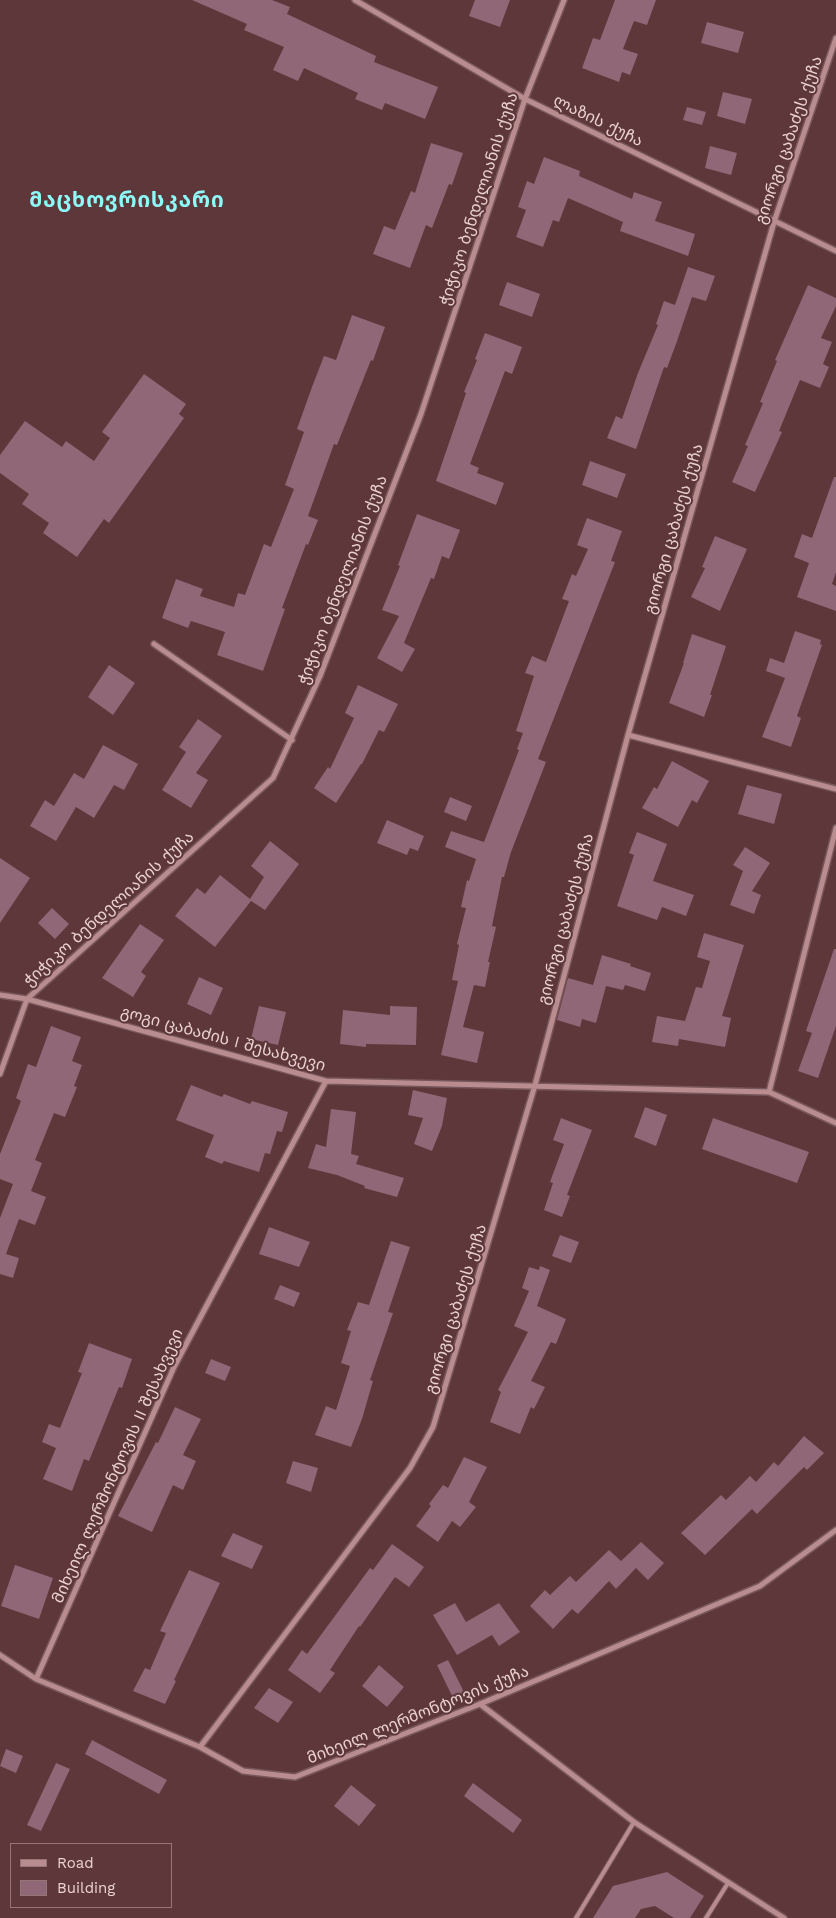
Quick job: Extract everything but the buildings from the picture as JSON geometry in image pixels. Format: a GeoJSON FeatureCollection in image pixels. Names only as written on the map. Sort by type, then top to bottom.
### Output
{"type":"FeatureCollection","features":[{"type":"Feature","properties":{"kind":"street","name":"ლაზის ქუჩა"},"geometry":{"type":"LineString","coordinates":[[356,0],[525,99],[836,251]]}},
{"type":"Feature","properties":{"kind":"street","name":"ჭიჭიკო ბენდელიანის ქუჩა"},"geometry":{"type":"LineString","coordinates":[[0,1074],[27,999],[273,778],[320,676],[421,414],[525,99],[564,0]]}},
{"type":"Feature","properties":{"kind":"street","name":"გიორგი ცაბაძეს ქუჩა"},"geometry":{"type":"LineString","coordinates":[[200,1747],[410,1468],[433,1427],[535,1085],[628,735],[774,222],[836,38]]}},
{"type":"Feature","properties":{"kind":"street"},"geometry":{"type":"LineString","coordinates":[[154,644],[292,740]]}},
{"type":"Feature","properties":{"kind":"street"},"geometry":{"type":"LineString","coordinates":[[628,735],[836,789]]}},
{"type":"Feature","properties":{"kind":"street"},"geometry":{"type":"LineString","coordinates":[[836,828],[769,1092],[836,1122]]}},
{"type":"Feature","properties":{"kind":"street","name":"გოგი ცაბაძის I შესახვევი"},"geometry":{"type":"LineString","coordinates":[[0,995],[27,999],[326,1080],[769,1092]]}},
{"type":"Feature","properties":{"kind":"street","name":"მიხეილ ლერმონტოვის II შესახვევი"},"geometry":{"type":"LineString","coordinates":[[36,1679],[174,1367],[326,1080]]}},
{"type":"Feature","properties":{"kind":"street","name":"მიხეილ ლერმონტოვის ქუჩა"},"geometry":{"type":"LineString","coordinates":[[0,1655],[36,1679],[200,1747],[243,1771],[296,1778],[480,1704],[760,1586],[836,1530]]}},
{"type":"Feature","properties":{"kind":"street"},"geometry":{"type":"LineString","coordinates":[[480,1704],[634,1822],[784,1918]]}},
{"type":"Feature","properties":{"kind":"lane"},"geometry":{"type":"LineString","coordinates":[[576,1918],[634,1822]]}},
{"type":"Feature","properties":{"kind":"lane"},"geometry":{"type":"LineString","coordinates":[[706,1918],[728,1883]]}},
{"type":"Feature","properties":{"kind":"district","name":"მაცხოვრისკარი"},"geometry":{"type":"Point","coordinates":[127,201]}}]}
